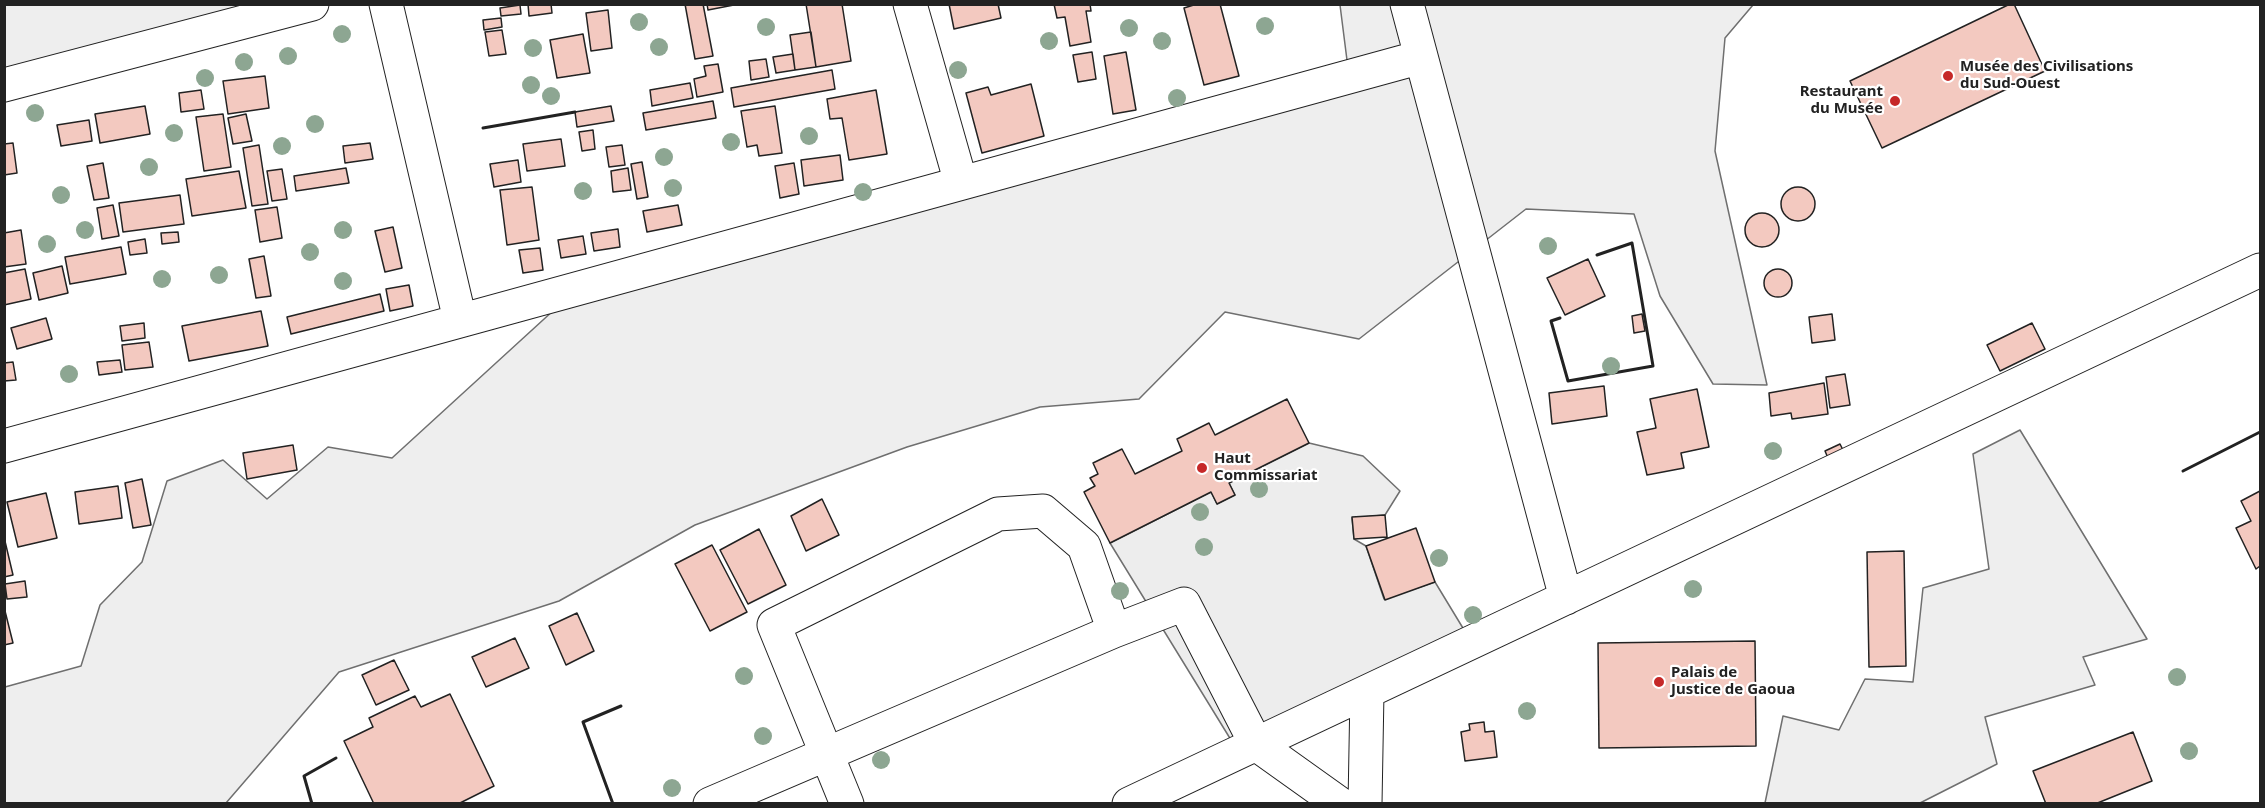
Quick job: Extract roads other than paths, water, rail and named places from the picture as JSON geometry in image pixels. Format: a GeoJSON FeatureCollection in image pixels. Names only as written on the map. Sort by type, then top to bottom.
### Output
{"type":"FeatureCollection","features":[{"type":"Feature","properties":{"kind":"street"},"geometry":{"type":"LineString","coordinates":[[4,85],[312,4]]}},
{"type":"Feature","properties":{"kind":"street"},"geometry":{"type":"LineString","coordinates":[[386,4],[460,320]]}},
{"type":"Feature","properties":{"kind":"street"},"geometry":{"type":"LineString","coordinates":[[910,4],[961,183]]}},
{"type":"Feature","properties":{"kind":"street"},"geometry":{"type":"LineString","coordinates":[[1407,4],[1566,598]]}},
{"type":"Feature","properties":{"kind":"street"},"geometry":{"type":"LineString","coordinates":[[4,446],[1421,57]]}},
{"type":"Feature","properties":{"kind":"street"},"geometry":{"type":"LineString","coordinates":[[1130,804],[2260,270]]}},
{"type":"Feature","properties":{"kind":"street"},"geometry":{"type":"LineString","coordinates":[[847,804],[774,625],[998,514],[1043,511],[1084,546],[1114,631]]}},
{"type":"Feature","properties":{"kind":"street"},"geometry":{"type":"LineString","coordinates":[[710,804],[826,752],[1184,604],[1256,744],[1340,804]]}},
{"type":"Feature","properties":{"kind":"street"},"geometry":{"type":"LineString","coordinates":[[1365,804],[1367,692]]}},
{"type":"Feature","properties":{"kind":"place","name":"Musée des Civilisations du Sud-Ouest"},"geometry":{"type":"Point","coordinates":[1948,76]}},
{"type":"Feature","properties":{"kind":"place","name":"Restaurant du Musée"},"geometry":{"type":"Point","coordinates":[1895,101]}},
{"type":"Feature","properties":{"kind":"place","name":"Haut Commissariat"},"geometry":{"type":"Point","coordinates":[1202,468]}},
{"type":"Feature","properties":{"kind":"place","name":"Palais de Justice de Gaoua"},"geometry":{"type":"Point","coordinates":[1659,682]}}]}
